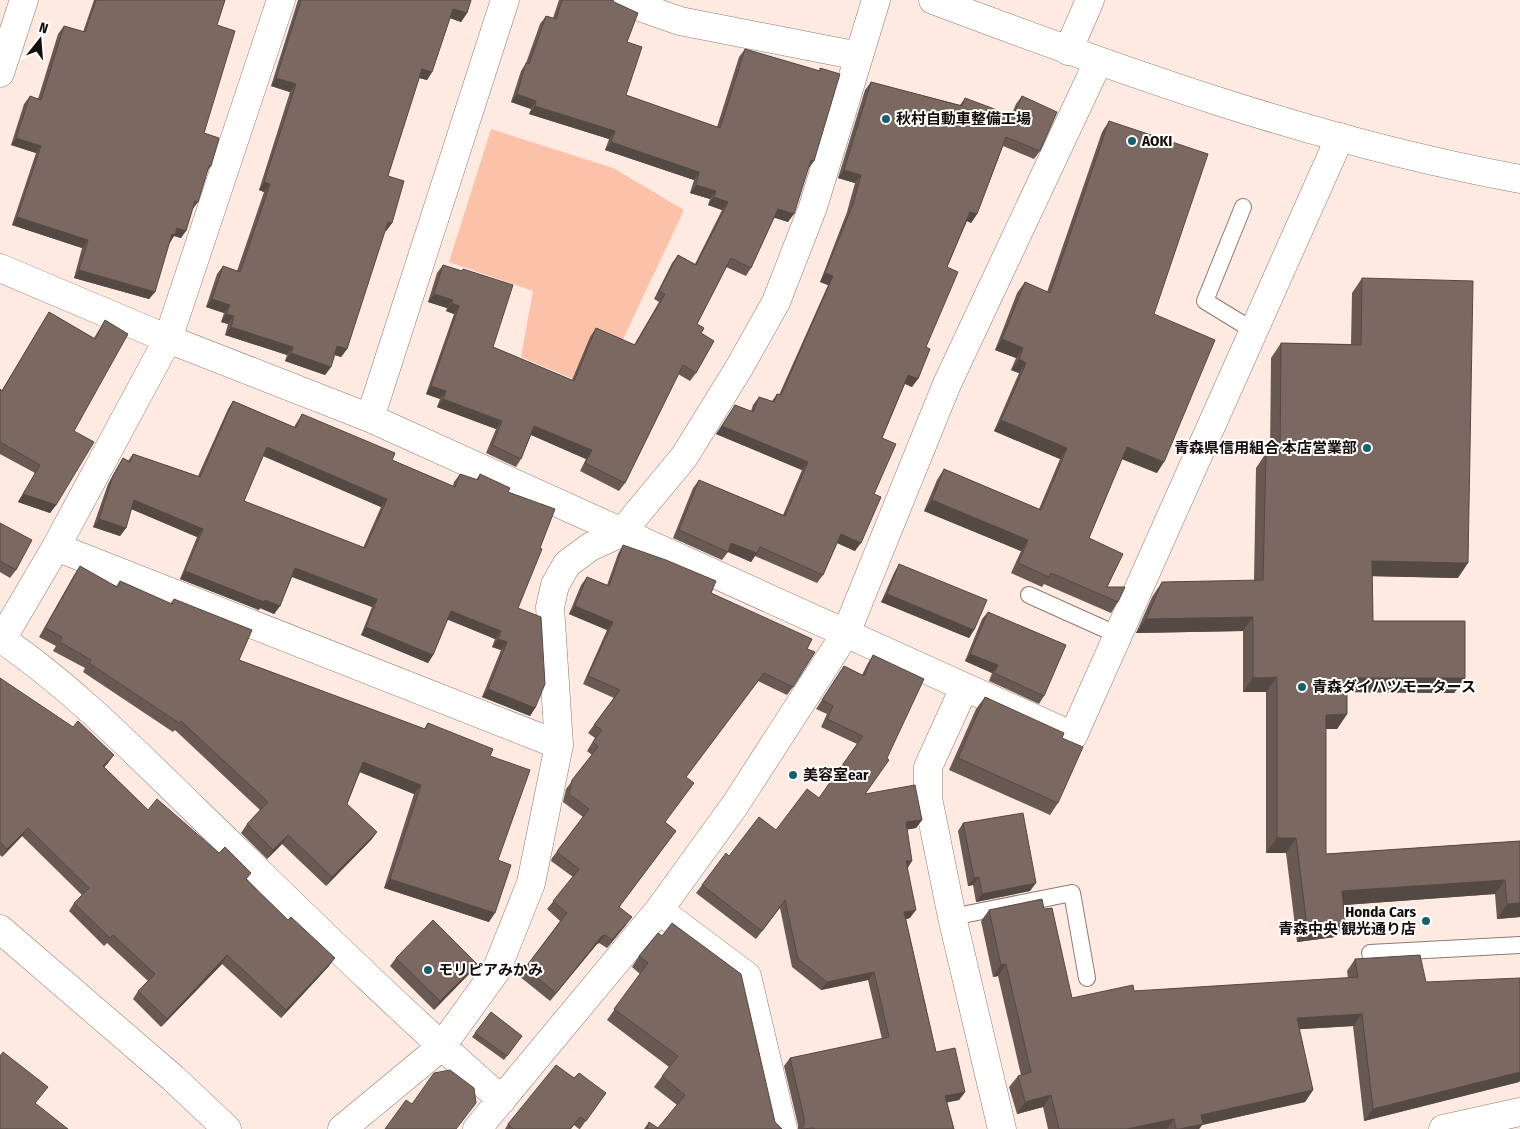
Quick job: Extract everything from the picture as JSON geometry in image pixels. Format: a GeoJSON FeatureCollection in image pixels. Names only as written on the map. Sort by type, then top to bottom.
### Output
{"type":"FeatureCollection","features":[{"type":"Feature","properties":{"kind":"street"},"geometry":{"type":"LineString","coordinates":[[0,74],[4,46],[24,0]]}},
{"type":"Feature","properties":{"kind":"street"},"geometry":{"type":"LineString","coordinates":[[281,0],[168,339],[56,547],[1,638],[61,685],[129,746],[441,1047],[502,1100]]}},
{"type":"Feature","properties":{"kind":"street"},"geometry":{"type":"LineString","coordinates":[[370,418],[505,0]]}},
{"type":"Feature","properties":{"kind":"street"},"geometry":{"type":"LineString","coordinates":[[620,0],[680,21],[859,56]]}},
{"type":"Feature","properties":{"kind":"street"},"geometry":{"type":"LineString","coordinates":[[342,1129],[441,1047],[496,971],[531,883],[559,744],[550,607],[555,585],[567,564],[590,548],[621,533],[684,457],[739,368],[776,302],[813,207],[876,0]]}},
{"type":"Feature","properties":{"kind":"street"},"geometry":{"type":"LineString","coordinates":[[933,0],[1098,62],[1195,95],[1340,137],[1477,171],[1520,179]]}},
{"type":"Feature","properties":{"kind":"street"},"geometry":{"type":"LineString","coordinates":[[1068,51],[1090,0]]}},
{"type":"Feature","properties":{"kind":"street"},"geometry":{"type":"LineString","coordinates":[[477,1129],[660,910],[735,805],[846,633],[947,384],[1098,62]]}},
{"type":"Feature","properties":{"kind":"street"},"geometry":{"type":"LineString","coordinates":[[0,268],[168,339],[370,418],[1073,736],[1340,137]]}},
{"type":"Feature","properties":{"kind":"street"},"geometry":{"type":"LineString","coordinates":[[56,547],[559,744]]}},
{"type":"Feature","properties":{"kind":"street"},"geometry":{"type":"LineString","coordinates":[[964,688],[928,767],[928,798],[952,917],[1002,1129]]}},
{"type":"Feature","properties":{"kind":"street"},"geometry":{"type":"LineString","coordinates":[[660,910],[747,976],[782,1129]]}},
{"type":"Feature","properties":{"kind":"street"},"geometry":{"type":"LineString","coordinates":[[0,929],[173,1078],[227,1129]]}},
{"type":"Feature","properties":{"kind":"street"},"geometry":{"type":"LineString","coordinates":[[1443,1129],[1520,1112]]}},
{"type":"Feature","properties":{"kind":"lane"},"geometry":{"type":"LineString","coordinates":[[1244,207],[1204,301],[1254,331]]}},
{"type":"Feature","properties":{"kind":"lane"},"geometry":{"type":"LineString","coordinates":[[1029,595],[1118,635]]}},
{"type":"Feature","properties":{"kind":"lane"},"geometry":{"type":"LineString","coordinates":[[952,917],[1072,893],[1086,978]]}},
{"type":"Feature","properties":{"kind":"lane"},"geometry":{"type":"LineString","coordinates":[[1370,953],[1520,945]]}},
{"type":"Feature","properties":{"kind":"shaded area"},"geometry":{"type":"Polygon","coordinates":[[[491,129],[613,168],[684,210],[599,390],[521,357],[533,291],[449,262],[491,129]]]}},
{"type":"Feature","properties":{"kind":"building"},"geometry":{"type":"Polygon","coordinates":[[[96,0],[225,0],[217,25],[235,31],[204,133],[219,138],[211,166],[209,166],[198,202],[195,201],[186,231],[177,228],[175,235],[172,234],[155,292],[79,270],[88,240],[17,217],[41,146],[16,138],[30,96],[41,100],[64,26],[85,32],[96,0]]]}},
{"type":"Feature","properties":{"kind":"building"},"geometry":{"type":"Polygon","coordinates":[[[301,0],[471,0],[467,13],[453,9],[432,72],[422,69],[388,176],[404,181],[392,223],[388,222],[347,349],[337,346],[331,367],[291,353],[293,347],[231,327],[234,316],[226,314],[230,305],[212,299],[223,266],[240,272],[270,184],[264,182],[296,84],[276,78],[301,0]]]}},
{"type":"Feature","properties":{"kind":"building"},"geometry":{"type":"Polygon","coordinates":[[[562,0],[613,0],[638,13],[627,42],[642,47],[626,95],[720,128],[745,49],[820,71],[820,68],[840,74],[814,161],[811,160],[794,214],[778,209],[751,268],[731,258],[697,324],[704,328],[701,333],[714,341],[696,373],[683,365],[625,483],[585,463],[592,450],[534,426],[521,459],[492,445],[502,421],[443,399],[446,391],[431,386],[459,306],[452,303],[453,300],[434,294],[443,265],[462,271],[463,269],[513,285],[493,347],[574,381],[596,328],[635,345],[665,294],[659,291],[678,255],[696,265],[728,202],[714,197],[716,191],[696,185],[699,172],[611,142],[615,131],[535,106],[536,101],[517,94],[526,63],[529,64],[546,16],[556,19],[562,0]]]}},
{"type":"Feature","properties":{"kind":"building"},"geometry":{"type":"Polygon","coordinates":[[[871,82],[962,106],[965,98],[1013,116],[1022,96],[1057,112],[1040,151],[1006,137],[977,214],[970,212],[947,267],[958,272],[926,347],[930,349],[918,379],[908,375],[882,438],[896,444],[874,494],[881,497],[861,543],[841,534],[823,575],[760,547],[757,553],[731,543],[728,552],[679,530],[699,480],[785,516],[808,462],[722,426],[735,405],[753,412],[759,397],[774,402],[777,394],[781,395],[833,276],[825,273],[853,204],[861,175],[844,170],[871,82]]]}},
{"type":"Feature","properties":{"kind":"building"},"geometry":{"type":"Polygon","coordinates":[[[1109,121],[1208,154],[1154,314],[1215,340],[1164,462],[1127,447],[1089,538],[1123,554],[1107,587],[1125,587],[1118,602],[1051,573],[1049,577],[1018,563],[1028,540],[932,500],[944,469],[1041,510],[1067,448],[1001,420],[1026,363],[1019,359],[1023,348],[1002,339],[1025,282],[1050,293],[1109,121]]]}},
{"type":"Feature","properties":{"kind":"building"},"geometry":{"type":"Polygon","coordinates":[[[1362,278],[1473,281],[1468,563],[1372,561],[1373,621],[1465,621],[1465,678],[1347,678],[1347,714],[1326,715],[1326,854],[1520,841],[1520,903],[1507,904],[1505,880],[1342,891],[1345,923],[1307,927],[1296,838],[1277,838],[1277,677],[1253,678],[1253,617],[1146,619],[1162,582],[1263,580],[1266,453],[1280,454],[1281,343],[1361,345],[1362,278]]]}},
{"type":"Feature","properties":{"kind":"building"},"geometry":{"type":"Polygon","coordinates":[[[49,312],[95,339],[105,320],[128,334],[74,431],[94,442],[56,505],[23,494],[40,465],[0,442],[0,389],[2,391],[49,312]]]}},
{"type":"Feature","properties":{"kind":"building"},"geometry":{"type":"Polygon","coordinates":[[[233,401],[296,428],[302,414],[395,453],[392,460],[455,487],[460,474],[478,480],[480,474],[510,488],[508,492],[555,509],[540,548],[542,549],[518,608],[541,617],[545,684],[535,708],[488,689],[507,642],[498,639],[501,631],[451,611],[433,655],[366,627],[377,599],[295,568],[280,606],[265,600],[264,602],[185,571],[203,529],[134,500],[126,528],[99,519],[113,476],[123,458],[130,462],[133,454],[200,477],[233,401]],[[267,447],[244,501],[365,548],[387,499],[267,447]]]}},
{"type":"Feature","properties":{"kind":"building"},"geometry":{"type":"Polygon","coordinates":[[[0,523],[32,540],[16,570],[0,561],[0,523]]]}},
{"type":"Feature","properties":{"kind":"building"},"geometry":{"type":"Polygon","coordinates":[[[623,545],[666,560],[716,581],[711,593],[812,639],[807,649],[815,652],[793,687],[764,673],[686,777],[694,783],[665,822],[676,831],[619,907],[632,917],[612,940],[605,935],[602,936],[556,993],[525,968],[567,913],[553,901],[579,869],[557,852],[589,809],[569,794],[572,780],[598,747],[593,742],[602,730],[594,725],[620,690],[588,676],[613,622],[575,606],[587,577],[609,586],[623,545]]]}},
{"type":"Feature","properties":{"kind":"building"},"geometry":{"type":"Polygon","coordinates":[[[899,564],[987,600],[974,630],[887,594],[899,564]]]}},
{"type":"Feature","properties":{"kind":"building"},"geometry":{"type":"Polygon","coordinates":[[[80,566],[117,587],[120,581],[172,604],[174,599],[252,630],[239,660],[425,729],[428,723],[493,749],[490,756],[530,770],[498,860],[511,865],[495,913],[390,879],[421,785],[363,762],[347,804],[377,832],[332,877],[288,835],[273,850],[247,824],[268,802],[181,721],[179,723],[89,663],[91,660],[60,642],[62,637],[45,628],[80,566]]]}},
{"type":"Feature","properties":{"kind":"building"},"geometry":{"type":"Polygon","coordinates":[[[988,612],[1066,645],[1044,696],[994,673],[998,665],[970,654],[988,612]]]}},
{"type":"Feature","properties":{"kind":"building"},"geometry":{"type":"Polygon","coordinates":[[[873,655],[924,679],[887,758],[889,760],[865,794],[915,785],[922,820],[906,822],[912,861],[906,861],[916,910],[904,912],[936,1052],[955,1048],[965,1092],[945,1096],[954,1129],[801,1129],[804,1125],[804,1117],[790,1058],[889,1037],[874,972],[827,982],[798,959],[785,900],[762,931],[702,885],[726,853],[729,856],[759,817],[776,830],[807,789],[819,798],[863,736],[827,719],[833,706],[822,700],[844,666],[864,676],[873,655]]]}},
{"type":"Feature","properties":{"kind":"building"},"geometry":{"type":"Polygon","coordinates":[[[0,678],[73,727],[78,721],[114,755],[103,766],[148,810],[157,799],[219,853],[225,847],[251,873],[246,879],[288,920],[291,917],[335,958],[286,1010],[227,955],[167,1019],[138,991],[155,974],[113,935],[110,938],[74,903],[89,888],[28,828],[7,849],[0,842],[0,678]]]}},
{"type":"Feature","properties":{"kind":"building"},"geometry":{"type":"Polygon","coordinates":[[[985,697],[1064,733],[1062,738],[1083,747],[1058,803],[958,758],[985,697]]]}},
{"type":"Feature","properties":{"kind":"building"},"geometry":{"type":"Polygon","coordinates":[[[1023,813],[1036,883],[982,894],[979,877],[974,878],[963,823],[1023,813]]]}},
{"type":"Feature","properties":{"kind":"building"},"geometry":{"type":"Polygon","coordinates":[[[1042,899],[1044,909],[1052,908],[1072,998],[1133,985],[1134,991],[1358,977],[1355,959],[1420,955],[1426,982],[1520,978],[1520,1072],[1373,1109],[1362,1014],[1297,1018],[1313,1090],[1201,1115],[1203,1124],[1180,1129],[1176,1129],[1174,1119],[1127,1129],[1059,1129],[1051,1095],[1025,1102],[1018,1076],[1031,1072],[1006,964],[1001,965],[989,910],[1042,899]]]}},
{"type":"Feature","properties":{"kind":"building"},"geometry":{"type":"Polygon","coordinates":[[[433,920],[477,964],[440,1001],[396,958],[433,920]]]}},
{"type":"Feature","properties":{"kind":"building"},"geometry":{"type":"Polygon","coordinates":[[[672,923],[741,974],[775,1122],[782,1129],[647,1129],[649,1122],[658,1128],[685,1095],[662,1076],[678,1056],[614,1009],[648,963],[639,956],[658,933],[662,936],[672,923]]]}},
{"type":"Feature","properties":{"kind":"building"},"geometry":{"type":"Polygon","coordinates":[[[491,1012],[522,1036],[507,1056],[475,1033],[491,1012]]]}},
{"type":"Feature","properties":{"kind":"building"},"geometry":{"type":"Polygon","coordinates":[[[3,1052],[48,1087],[35,1103],[68,1129],[0,1129],[0,1056],[3,1052]]]}},
{"type":"Feature","properties":{"kind":"building"},"geometry":{"type":"Polygon","coordinates":[[[556,1065],[574,1078],[579,1073],[606,1093],[586,1121],[580,1117],[570,1129],[513,1129],[508,1124],[556,1065]]]}},
{"type":"Feature","properties":{"kind":"building"},"geometry":{"type":"Polygon","coordinates":[[[450,1070],[474,1088],[476,1103],[456,1129],[385,1129],[406,1100],[412,1104],[434,1073],[450,1070]]]}},
{"type":"Feature","properties":{"kind":"place","name":"秋村自動車整備工場"},"geometry":{"type":"Point","coordinates":[886,119]}},
{"type":"Feature","properties":{"kind":"place","name":"AOKI"},"geometry":{"type":"Point","coordinates":[1132,141]}},
{"type":"Feature","properties":{"kind":"place","name":"青森県信用組合 本店営業部"},"geometry":{"type":"Point","coordinates":[1367,448]}},
{"type":"Feature","properties":{"kind":"place","name":"青森ダイハツモータース"},"geometry":{"type":"Point","coordinates":[1302,687]}},
{"type":"Feature","properties":{"kind":"place","name":"美容室ear"},"geometry":{"type":"Point","coordinates":[793,775]}},
{"type":"Feature","properties":{"kind":"place","name":"Honda Cars 青森中央 観光通り店"},"geometry":{"type":"Point","coordinates":[1426,921]}},
{"type":"Feature","properties":{"kind":"place","name":"モリピアみかみ"},"geometry":{"type":"Point","coordinates":[428,970]}}]}
